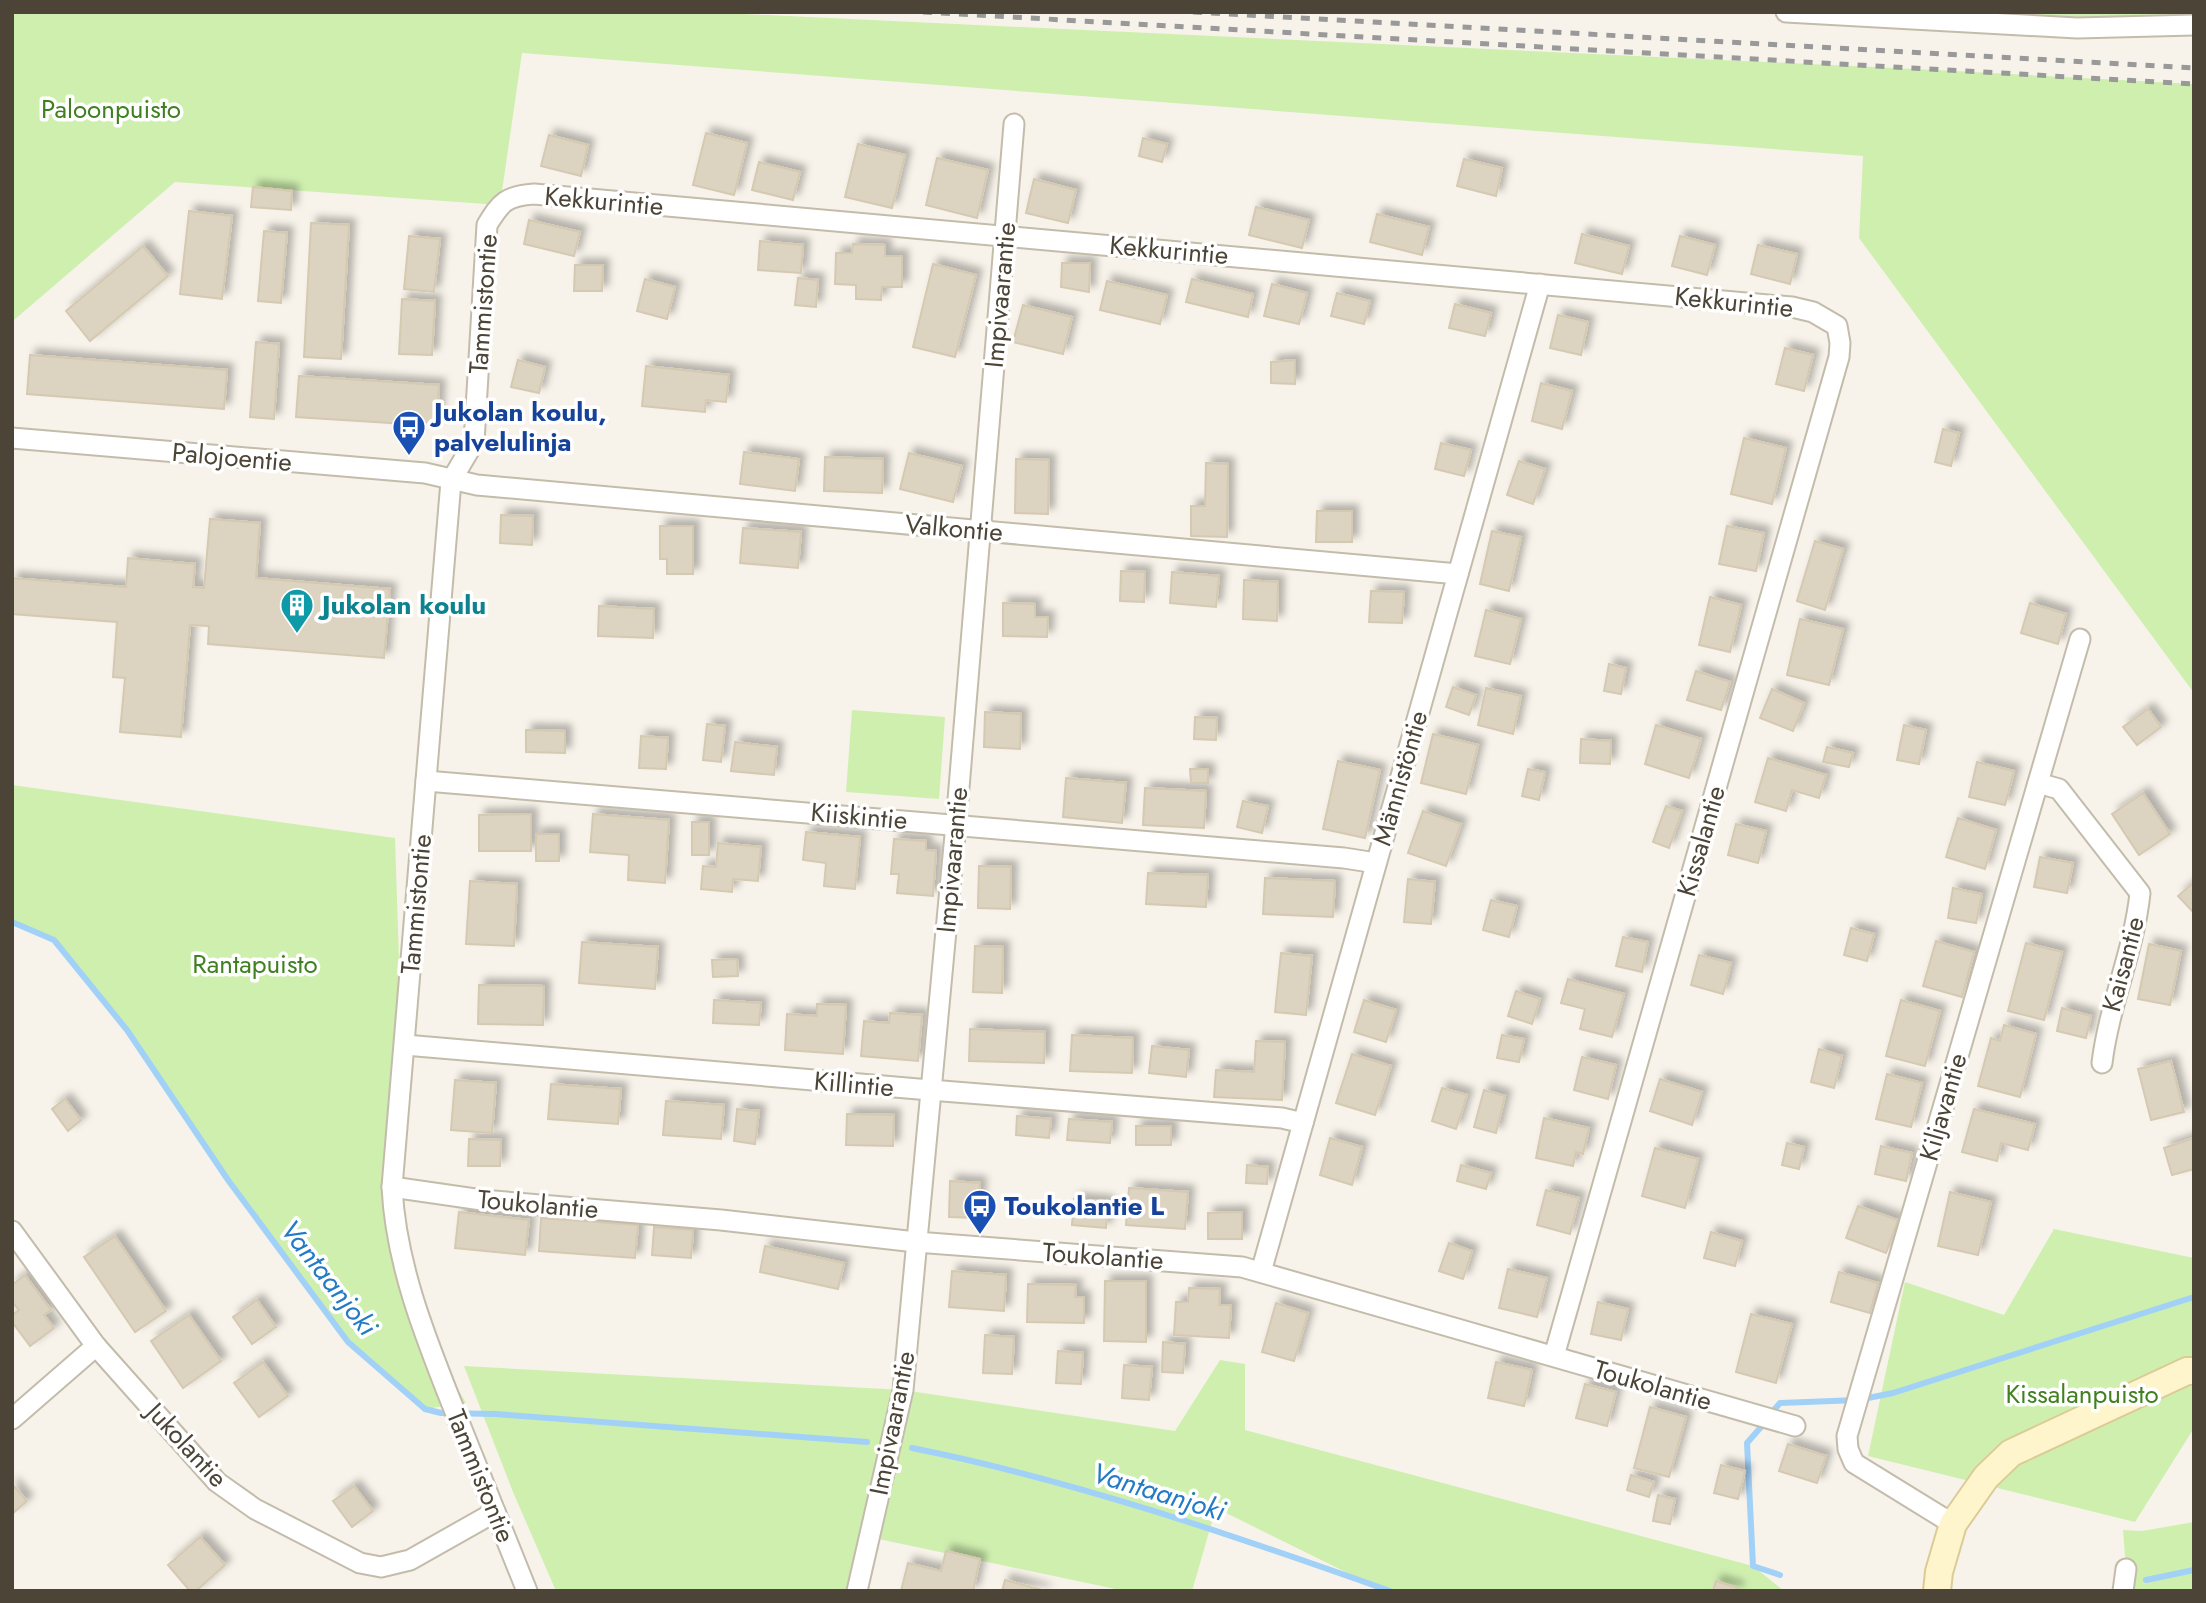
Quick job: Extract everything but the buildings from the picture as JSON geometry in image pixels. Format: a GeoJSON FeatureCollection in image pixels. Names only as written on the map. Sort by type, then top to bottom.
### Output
{"type":"FeatureCollection","features":[{"type":"Feature","properties":{"kind":"street"},"geometry":{"type":"LineString","coordinates":[[1786,12],[2077,28],[2194,24]]}},
{"type":"Feature","properties":{"kind":"street","name":"Impivaarantie"},"geometry":{"type":"LineString","coordinates":[[857,1591],[903,1390],[956,824],[1014,124]]}},
{"type":"Feature","properties":{"kind":"street","name":"Kekkurintie"},"geometry":{"type":"LineString","coordinates":[[500,205],[515,195],[534,194],[1539,284],[1792,307],[1813,312],[1837,326]]}},
{"type":"Feature","properties":{"kind":"street","name":"Tammistontie"},"geometry":{"type":"LineString","coordinates":[[500,205],[487,225],[474,442],[451,481],[391,1186],[405,1276],[461,1427],[527,1591]]}},
{"type":"Feature","properties":{"kind":"street","name":"Männistöntie"},"geometry":{"type":"LineString","coordinates":[[1261,1272],[1539,284]]}},
{"type":"Feature","properties":{"kind":"street","name":"Kissalantie"},"geometry":{"type":"LineString","coordinates":[[1554,1356],[1839,357],[1837,326]]}},
{"type":"Feature","properties":{"kind":"street","name":"Palojoentie"},"geometry":{"type":"LineString","coordinates":[[12,438],[425,473],[451,481]]}},
{"type":"Feature","properties":{"kind":"street","name":"Valkontie"},"geometry":{"type":"LineString","coordinates":[[451,481],[1458,574]]}},
{"type":"Feature","properties":{"kind":"street","name":"Kiljavantie"},"geometry":{"type":"LineString","coordinates":[[1953,1524],[1854,1463],[1848,1449],[1847,1436],[2080,639]]}},
{"type":"Feature","properties":{"kind":"street","name":"Kiiskintie"},"geometry":{"type":"LineString","coordinates":[[426,781],[956,824],[1376,863]]}},
{"type":"Feature","properties":{"kind":"street","name":"Kaisantie"},"geometry":{"type":"LineString","coordinates":[[2038,783],[2059,789],[2140,893],[2138,916],[2106,1030],[2102,1063]]}},
{"type":"Feature","properties":{"kind":"street","name":"Killintie"},"geometry":{"type":"LineString","coordinates":[[405,1045],[1282,1118],[1303,1123]]}},
{"type":"Feature","properties":{"kind":"street","name":"Toukolantie"},"geometry":{"type":"LineString","coordinates":[[391,1186],[482,1200],[721,1220],[916,1242],[1242,1267],[1795,1426]]}},
{"type":"Feature","properties":{"kind":"street","name":"Jukolantie"},"geometry":{"type":"LineString","coordinates":[[12,1231],[96,1346],[217,1482],[255,1509],[360,1563],[381,1567],[410,1560],[495,1512]]}},
{"type":"Feature","properties":{"kind":"street"},"geometry":{"type":"LineString","coordinates":[[12,1419],[96,1346]]}},
{"type":"Feature","properties":{"kind":"street"},"geometry":{"type":"LineString","coordinates":[[1937,1591],[1953,1524],[1986,1477],[2011,1453],[2187,1371],[2194,1371]]}},
{"type":"Feature","properties":{"kind":"street"},"geometry":{"type":"LineString","coordinates":[[2123,1591],[2126,1569]]}},
{"type":"Feature","properties":{"kind":"green space","name":"Paloonpuisto"},"geometry":{"type":"Polygon","coordinates":[[[12,12],[701,12],[2194,84],[2194,693],[1859,238],[1863,156],[522,53],[500,205],[175,182],[14,320],[12,332],[12,12]]]}},
{"type":"Feature","properties":{"kind":"green space"},"geometry":{"type":"Polygon","coordinates":[[[1786,12],[2194,12],[2194,25],[1786,12]]]}},
{"type":"Feature","properties":{"kind":"green space"},"geometry":{"type":"Polygon","coordinates":[[[852,710],[945,717],[939,799],[846,792],[852,710]]]}},
{"type":"Feature","properties":{"kind":"green space","name":"Rantapuisto"},"geometry":{"type":"Polygon","coordinates":[[[12,785],[395,838],[401,1020],[385,1199],[423,1329],[466,1403],[425,1409],[348,1342],[228,1180],[127,1030],[54,940],[12,922],[12,785]]]}},
{"type":"Feature","properties":{"kind":"green space","name":"Kissalanpuisto"},"geometry":{"type":"Polygon","coordinates":[[[2054,1229],[2194,1258],[2194,1428],[2135,1522],[1868,1456],[1905,1282],[2004,1315],[2054,1229]]]}},
{"type":"Feature","properties":{"kind":"green space"},"geometry":{"type":"Polygon","coordinates":[[[1220,1360],[1245,1364],[1245,1430],[1753,1566],[1784,1591],[1384,1591],[1216,1508],[1192,1591],[1125,1591],[869,1537],[857,1591],[556,1591],[513,1492],[464,1366],[903,1390],[1175,1431],[1220,1360]]]}},
{"type":"Feature","properties":{"kind":"green space"},"geometry":{"type":"Polygon","coordinates":[[[2194,1522],[2194,1591],[2123,1591],[2126,1569],[2123,1530],[2142,1531],[2194,1522]]]}},
{"type":"Feature","properties":{"kind":"waterway","name":"Vantaanjoki"},"geometry":{"type":"LineString","coordinates":[[12,922],[54,940],[127,1030],[228,1180],[348,1342],[425,1409],[441,1413],[495,1414],[867,1442]]}},
{"type":"Feature","properties":{"kind":"waterway"},"geometry":{"type":"LineString","coordinates":[[1774,1410],[1780,1403],[1858,1400],[1893,1393],[2194,1297]]}},
{"type":"Feature","properties":{"kind":"waterway"},"geometry":{"type":"LineString","coordinates":[[1761,1427],[1747,1443],[1753,1566],[1780,1575]]}},
{"type":"Feature","properties":{"kind":"waterway","name":"Vantaanjoki"},"geometry":{"type":"LineString","coordinates":[[912,1448],[1093,1493],[1213,1530],[1390,1591]]}},
{"type":"Feature","properties":{"kind":"waterway","name":"Vantaanjoki"},"geometry":{"type":"LineString","coordinates":[[2146,1580],[2194,1570]]}},
{"type":"Feature","properties":{"kind":"railway"},"geometry":{"type":"LineString","coordinates":[[923,12],[2194,84]]}},
{"type":"Feature","properties":{"kind":"railway"},"geometry":{"type":"LineString","coordinates":[[1193,12],[2194,68]]}},
{"type":"Feature","properties":{"kind":"place","name":"Jukolan koulu, palvelulinja"},"geometry":{"type":"Point","coordinates":[409,457]}},
{"type":"Feature","properties":{"kind":"place","name":"Jukolan koulu"},"geometry":{"type":"Point","coordinates":[297,635]}},
{"type":"Feature","properties":{"kind":"place","name":"Toukolantie L"},"geometry":{"type":"Point","coordinates":[980,1236]}}]}
